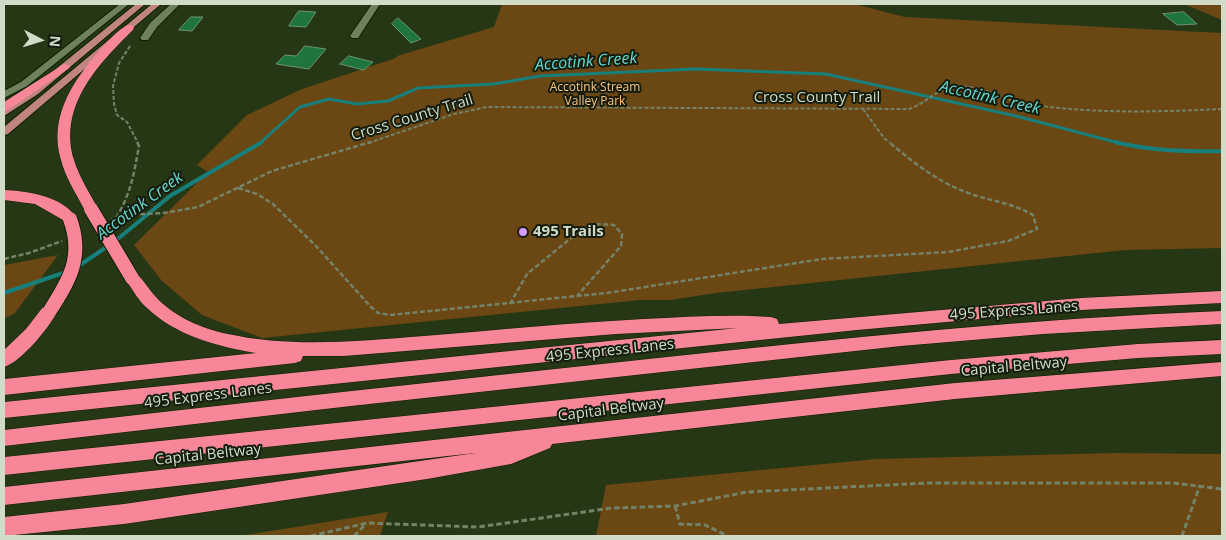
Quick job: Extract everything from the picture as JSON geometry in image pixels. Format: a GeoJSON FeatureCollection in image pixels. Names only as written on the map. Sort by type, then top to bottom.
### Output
{"type":"FeatureCollection","features":[{"type":"Feature","properties":{"kind":"highway"},"geometry":{"type":"LineString","coordinates":[[129,28],[104,51],[86,73],[67,109],[63,128],[67,160],[91,209],[139,289],[157,309],[172,320],[209,336],[256,346],[301,350],[398,345]]}},
{"type":"Feature","properties":{"kind":"highway"},"geometry":{"type":"LineString","coordinates":[[4,107],[64,67]]}},
{"type":"Feature","properties":{"kind":"highway"},"geometry":{"type":"LineString","coordinates":[[4,195],[14,195],[48,202],[70,219],[77,240],[76,257],[66,283],[49,312],[32,334],[4,360]]}},
{"type":"Feature","properties":{"kind":"highway"},"geometry":{"type":"LineString","coordinates":[[4,410],[820,326],[1081,304],[1222,297]]}},
{"type":"Feature","properties":{"kind":"highway","name":"495 Express Lanes"},"geometry":{"type":"LineString","coordinates":[[4,438],[360,397],[901,339],[1044,327],[1222,317]]}},
{"type":"Feature","properties":{"kind":"highway"},"geometry":{"type":"LineString","coordinates":[[4,387],[398,345],[607,328],[729,321],[820,326]]}},
{"type":"Feature","properties":{"kind":"highway"},"geometry":{"type":"LineString","coordinates":[[4,466],[942,368],[1138,351],[1222,346]]}},
{"type":"Feature","properties":{"kind":"highway","name":"Capital Beltway"},"geometry":{"type":"LineString","coordinates":[[4,496],[955,391],[1222,368]]}},
{"type":"Feature","properties":{"kind":"highway"},"geometry":{"type":"LineString","coordinates":[[4,527],[124,514],[427,470],[510,455],[560,435]]}},
{"type":"Feature","properties":{"kind":"highway"},"geometry":{"type":"LineString","coordinates":[[4,533],[84,517]]}},
{"type":"Feature","properties":{"kind":"main road"},"geometry":{"type":"LineString","coordinates":[[4,113],[141,4]]}},
{"type":"Feature","properties":{"kind":"main road"},"geometry":{"type":"LineString","coordinates":[[4,132],[157,4]]}},
{"type":"Feature","properties":{"kind":"street"},"geometry":{"type":"LineString","coordinates":[[4,96],[24,84],[125,4]]}},
{"type":"Feature","properties":{"kind":"street"},"geometry":{"type":"LineString","coordinates":[[145,38],[153,25],[176,4]]}},
{"type":"Feature","properties":{"kind":"street"},"geometry":{"type":"LineString","coordinates":[[355,36],[376,4]]}},
{"type":"Feature","properties":{"kind":"path"},"geometry":{"type":"LineString","coordinates":[[116,218],[126,201],[133,183],[139,146],[127,122],[117,115],[114,104],[113,86],[119,64],[130,46]]}},
{"type":"Feature","properties":{"kind":"path","name":"Cross County Trail"},"geometry":{"type":"LineString","coordinates":[[128,215],[164,213],[198,207],[272,171],[353,148],[470,110],[503,106],[909,109],[924,104],[941,90],[958,87],[971,88],[1016,103],[1094,110],[1164,112],[1222,108]]}},
{"type":"Feature","properties":{"kind":"path"},"geometry":{"type":"LineString","coordinates":[[238,188],[257,194],[273,204],[316,246],[370,306],[378,313],[390,315],[419,314],[576,297],[822,258],[948,252],[1008,241],[1037,229],[1033,215],[1018,206],[963,191],[913,162],[884,138],[863,109]]}},
{"type":"Feature","properties":{"kind":"path"},"geometry":{"type":"LineString","coordinates":[[510,304],[527,274],[582,229],[598,224],[614,225],[621,231],[624,239],[621,246],[576,297]]}},
{"type":"Feature","properties":{"kind":"path"},"geometry":{"type":"LineString","coordinates":[[311,536],[367,523],[478,526],[612,508],[675,506],[747,492],[928,483],[1173,483],[1222,489]]}},
{"type":"Feature","properties":{"kind":"path"},"geometry":{"type":"LineString","coordinates":[[1182,536],[1200,485]]}},
{"type":"Feature","properties":{"kind":"path"},"geometry":{"type":"LineString","coordinates":[[675,506],[680,524],[704,525],[728,536]]}},
{"type":"Feature","properties":{"kind":"path"},"geometry":{"type":"LineString","coordinates":[[354,536],[367,523]]}},
{"type":"Feature","properties":{"kind":"green space","name":"Accotink Stream Valley Park"},"geometry":{"type":"Polygon","coordinates":[[[502,4],[854,4],[905,17],[1222,33],[1222,248],[1125,250],[716,293],[670,300],[640,300],[262,338],[202,315],[162,281],[134,245],[208,172],[197,165],[247,115],[302,89],[396,58],[397,56],[494,27],[502,4]]]}},
{"type":"Feature","properties":{"kind":"green space"},"geometry":{"type":"Polygon","coordinates":[[[1184,4],[1222,4],[1222,20],[1184,4]]]}},
{"type":"Feature","properties":{"kind":"green space"},"geometry":{"type":"Polygon","coordinates":[[[58,255],[15,313],[4,319],[4,265],[58,255]]]}},
{"type":"Feature","properties":{"kind":"green space"},"geometry":{"type":"Polygon","coordinates":[[[1115,453],[1222,454],[1222,536],[596,536],[606,485],[876,459],[1115,453]]]}},
{"type":"Feature","properties":{"kind":"green space"},"geometry":{"type":"Polygon","coordinates":[[[388,512],[380,536],[240,536],[388,512]]]}},
{"type":"Feature","properties":{"kind":"building"},"geometry":{"type":"Polygon","coordinates":[[[299,11],[316,12],[306,27],[289,26],[299,11]]]}},
{"type":"Feature","properties":{"kind":"building"},"geometry":{"type":"Polygon","coordinates":[[[1184,12],[1197,24],[1177,25],[1163,14],[1184,12]]]}},
{"type":"Feature","properties":{"kind":"building"},"geometry":{"type":"Polygon","coordinates":[[[191,17],[203,17],[192,31],[179,30],[191,17]]]}},
{"type":"Feature","properties":{"kind":"building"},"geometry":{"type":"Polygon","coordinates":[[[398,18],[421,39],[411,43],[392,24],[398,18]]]}},
{"type":"Feature","properties":{"kind":"building"},"geometry":{"type":"Polygon","coordinates":[[[305,46],[326,49],[309,69],[276,64],[285,55],[296,56],[305,46]]]}},
{"type":"Feature","properties":{"kind":"building"},"geometry":{"type":"Polygon","coordinates":[[[349,56],[373,62],[364,70],[340,64],[349,56]]]}},
{"type":"Feature","properties":{"kind":"waterway","name":"Accotink Creek"},"geometry":{"type":"LineString","coordinates":[[260,143],[300,107],[329,99],[357,104],[388,101],[418,88],[494,84],[540,76],[696,69],[826,74],[1016,116],[1116,142]]}},
{"type":"Feature","properties":{"kind":"waterway","name":"Accotink Creek"},"geometry":{"type":"LineString","coordinates":[[114,242],[170,196],[262,142]]}},
{"type":"Feature","properties":{"kind":"waterway","name":"Accotink Creek"},"geometry":{"type":"LineString","coordinates":[[1116,142],[1168,150],[1222,151]]}},
{"type":"Feature","properties":{"kind":"waterway","name":"Accotink Creek"},"geometry":{"type":"LineString","coordinates":[[77,267],[108,246]]}},
{"type":"Feature","properties":{"kind":"waterway","name":"Accotink Creek"},"geometry":{"type":"LineString","coordinates":[[4,293],[66,272]]}},
{"type":"Feature","properties":{"kind":"place","name":"495 Trails"},"geometry":{"type":"Point","coordinates":[523,232]}}]}
